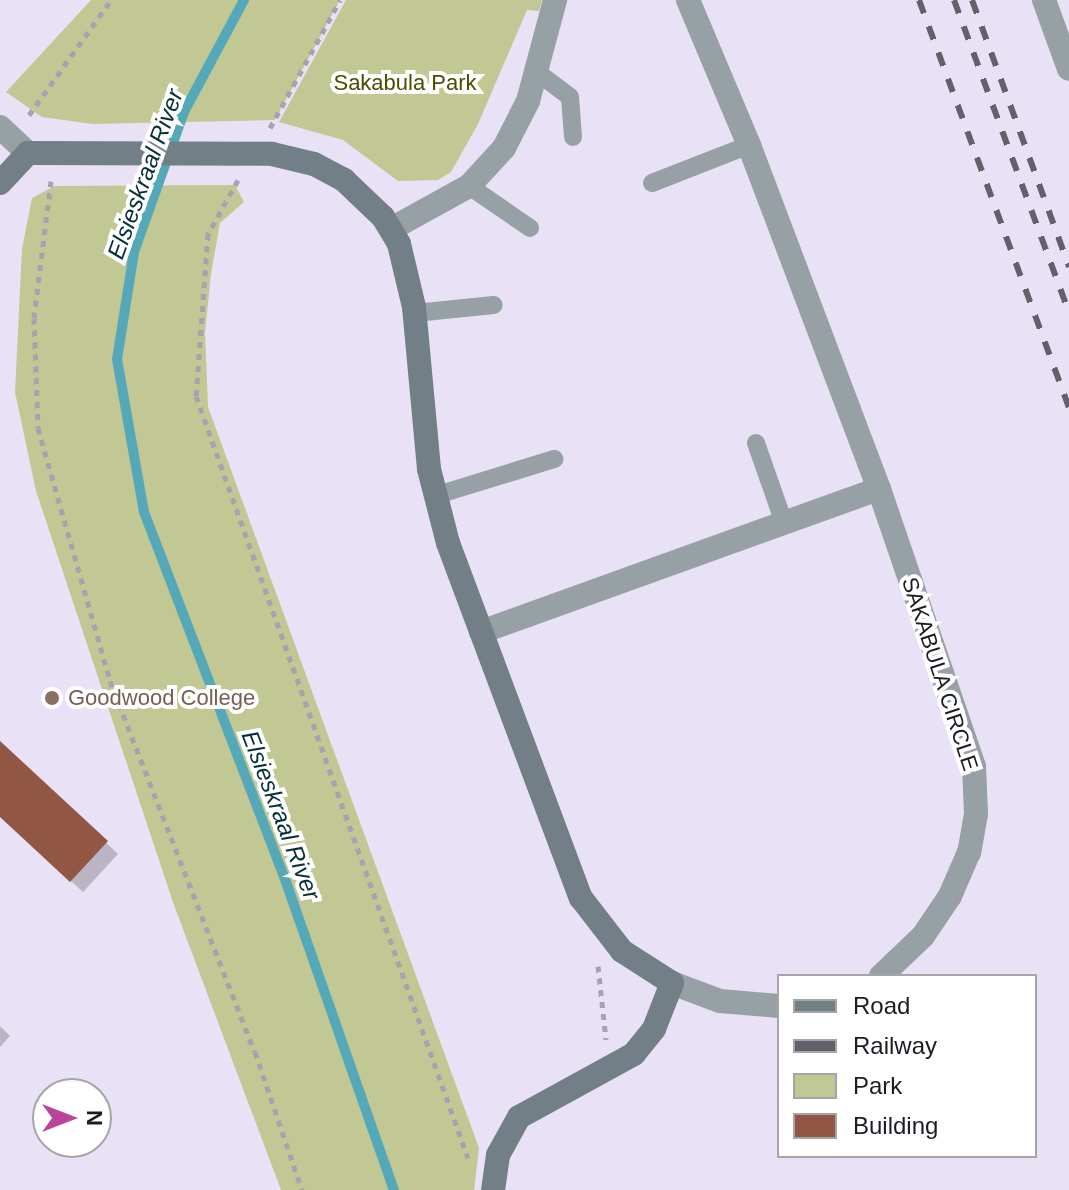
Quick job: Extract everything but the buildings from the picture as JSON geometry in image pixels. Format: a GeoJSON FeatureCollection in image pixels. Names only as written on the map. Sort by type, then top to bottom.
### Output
{"type":"FeatureCollection","features":[{"type":"Feature","properties":{"kind":"street","name":"SAKABULA CIRCLE"},"geometry":{"type":"LineString","coordinates":[[688,0],[749,145],[879,489],[974,766],[976,814],[969,852],[950,896],[923,936],[883,974]]}},
{"type":"Feature","properties":{"kind":"street"},"geometry":{"type":"LineString","coordinates":[[1044,0],[1069,69]]}},
{"type":"Feature","properties":{"kind":"street"},"geometry":{"type":"LineString","coordinates":[[391,229],[469,186],[504,148],[537,72],[561,3]]}},
{"type":"Feature","properties":{"kind":"street"},"geometry":{"type":"LineString","coordinates":[[0,127],[28,153],[255,153],[330,171],[358,191],[391,229],[409,276],[434,496],[481,632],[589,912],[622,951],[672,983],[720,1001],[777,1006]]}},
{"type":"Feature","properties":{"kind":"street"},"geometry":{"type":"LineString","coordinates":[[0,183],[28,153]]}},
{"type":"Feature","properties":{"kind":"street"},"geometry":{"type":"LineString","coordinates":[[481,632],[879,489]]}},
{"type":"Feature","properties":{"kind":"street"},"geometry":{"type":"LineString","coordinates":[[493,1190],[498,1155],[519,1117],[634,1054],[654,1029],[672,983]]}},
{"type":"Feature","properties":{"kind":"lane"},"geometry":{"type":"LineString","coordinates":[[537,72],[570,97],[573,137]]}},
{"type":"Feature","properties":{"kind":"lane"},"geometry":{"type":"LineString","coordinates":[[652,183],[749,145]]}},
{"type":"Feature","properties":{"kind":"lane"},"geometry":{"type":"LineString","coordinates":[[469,186],[530,228]]}},
{"type":"Feature","properties":{"kind":"lane"},"geometry":{"type":"LineString","coordinates":[[415,313],[494,305]]}},
{"type":"Feature","properties":{"kind":"lane"},"geometry":{"type":"LineString","coordinates":[[756,443],[784,523]]}},
{"type":"Feature","properties":{"kind":"lane"},"geometry":{"type":"LineString","coordinates":[[434,496],[554,459]]}},
{"type":"Feature","properties":{"kind":"path"},"geometry":{"type":"LineString","coordinates":[[29,115],[111,0]]}},
{"type":"Feature","properties":{"kind":"path"},"geometry":{"type":"LineString","coordinates":[[270,129],[340,0]]}},
{"type":"Feature","properties":{"kind":"path"},"geometry":{"type":"LineString","coordinates":[[239,179],[208,234],[196,396],[457,1135],[472,1166]]}},
{"type":"Feature","properties":{"kind":"path"},"geometry":{"type":"LineString","coordinates":[[51,180],[34,318],[38,428],[110,681],[255,1052],[302,1190]]}},
{"type":"Feature","properties":{"kind":"path"},"geometry":{"type":"LineString","coordinates":[[597,957],[606,1045]]}},
{"type":"Feature","properties":{"kind":"green space"},"geometry":{"type":"Polygon","coordinates":[[[91,0],[340,0],[275,120],[92,124],[42,117],[6,92],[91,0]]]}},
{"type":"Feature","properties":{"kind":"green space","name":"Sakabula Park"},"geometry":{"type":"Polygon","coordinates":[[[346,0],[542,0],[539,11],[527,10],[478,124],[451,172],[438,180],[398,181],[343,140],[279,122],[346,0]]]}},
{"type":"Feature","properties":{"kind":"green space"},"geometry":{"type":"Polygon","coordinates":[[[235,185],[244,202],[220,223],[211,274],[205,332],[208,407],[479,1148],[474,1190],[281,1190],[174,905],[36,491],[15,392],[22,249],[32,198],[55,186],[235,185]]]}},
{"type":"Feature","properties":{"kind":"waterway","name":"Elsieskraal River"},"geometry":{"type":"LineString","coordinates":[[244,0],[184,112],[134,252],[117,359],[144,512],[286,882],[394,1190]]}},
{"type":"Feature","properties":{"kind":"railway"},"geometry":{"type":"LineString","coordinates":[[919,0],[1069,407]]}},
{"type":"Feature","properties":{"kind":"railway"},"geometry":{"type":"LineString","coordinates":[[954,0],[1069,312]]}},
{"type":"Feature","properties":{"kind":"railway"},"geometry":{"type":"LineString","coordinates":[[972,0],[1069,267]]}},
{"type":"Feature","properties":{"kind":"place","name":"Goodwood College"},"geometry":{"type":"Point","coordinates":[52,698]}}]}
